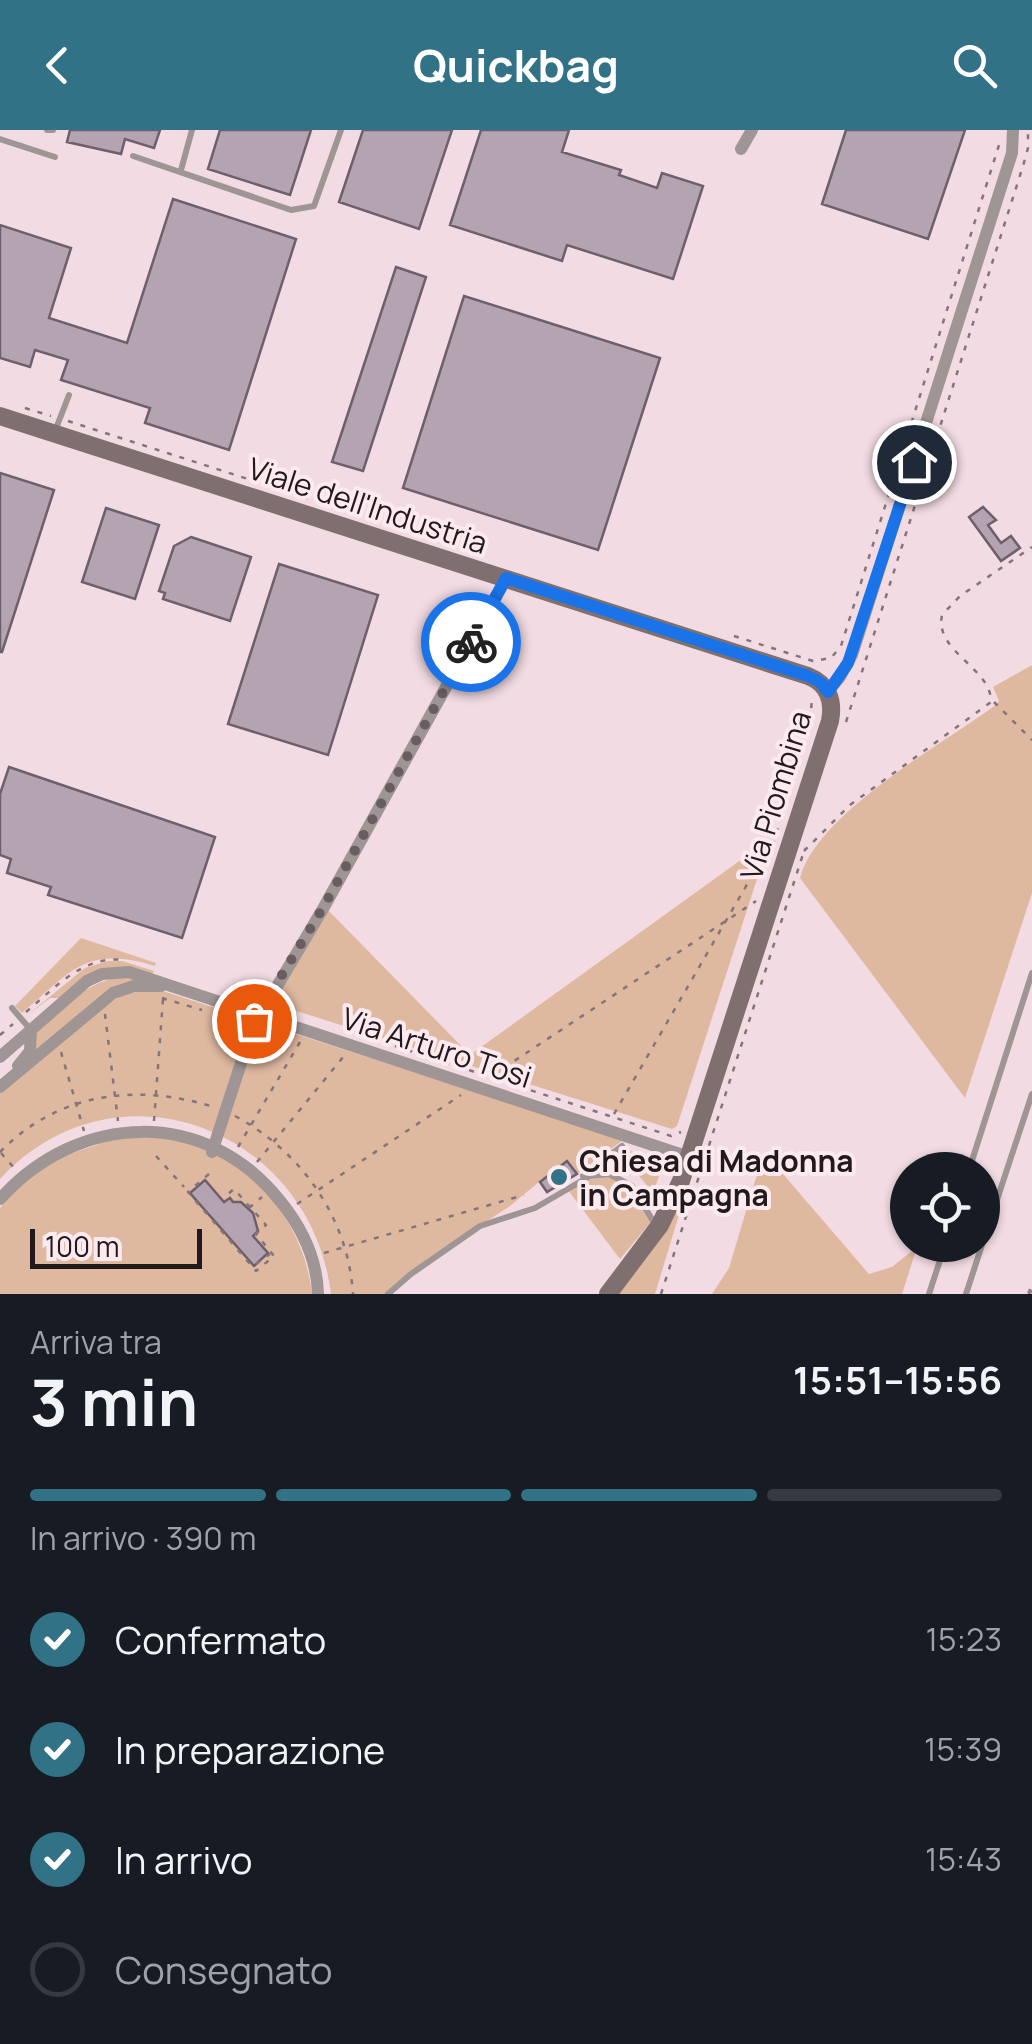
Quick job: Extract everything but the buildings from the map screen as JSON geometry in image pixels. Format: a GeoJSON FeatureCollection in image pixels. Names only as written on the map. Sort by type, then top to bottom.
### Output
{"type":"FeatureCollection","features":[{"type":"Feature","properties":{"kind":"street"},"geometry":{"type":"LineString","coordinates":[[741,149],[752,130]]}},
{"type":"Feature","properties":{"kind":"street","name":"Via Piombina"},"geometry":{"type":"LineString","coordinates":[[608,1294],[673,1202],[777,860],[830,721],[828,692],[852,654],[1012,154],[1014,130]]}},
{"type":"Feature","properties":{"kind":"street","name":"Viale dell'Industria"},"geometry":{"type":"LineString","coordinates":[[7,410],[808,676],[828,692]]}},
{"type":"Feature","properties":{"kind":"street"},"geometry":{"type":"LineString","coordinates":[[213,1149],[257,1014],[324,906],[506,578]]}},
{"type":"Feature","properties":{"kind":"street","name":"Via Arturo Tosi"},"geometry":{"type":"LineString","coordinates":[[0,1057],[80,987],[102,974],[129,972],[166,992]]}},
{"type":"Feature","properties":{"kind":"street","name":"Via Arturo Tosi"},"geometry":{"type":"LineString","coordinates":[[0,1087],[113,993],[141,985],[257,1014],[689,1156]]}},
{"type":"Feature","properties":{"kind":"street","name":"Via Arturo Tosi"},"geometry":{"type":"LineString","coordinates":[[0,1087],[28,1054],[31,1030]]}},
{"type":"Feature","properties":{"kind":"street"},"geometry":{"type":"LineString","coordinates":[[0,1199],[22,1177],[58,1153],[88,1141],[120,1133],[190,1137],[251,1170],[288,1210],[311,1257],[318,1294]]}},
{"type":"Feature","properties":{"kind":"lane"},"geometry":{"type":"LineString","coordinates":[[180,170],[192,130]]}},
{"type":"Feature","properties":{"kind":"lane"},"geometry":{"type":"LineString","coordinates":[[133,156],[290,210],[314,206],[341,130]]}},
{"type":"Feature","properties":{"kind":"lane"},"geometry":{"type":"LineString","coordinates":[[0,140],[55,157]]}},
{"type":"Feature","properties":{"kind":"lane"},"geometry":{"type":"LineString","coordinates":[[57,426],[69,395]]}},
{"type":"Feature","properties":{"kind":"lane"},"geometry":{"type":"LineString","coordinates":[[975,1152],[1032,973]]}},
{"type":"Feature","properties":{"kind":"lane"},"geometry":{"type":"LineString","coordinates":[[12,1008],[31,1030]]}},
{"type":"Feature","properties":{"kind":"lane"},"geometry":{"type":"LineString","coordinates":[[1000,1191],[1032,1094]]}},
{"type":"Feature","properties":{"kind":"lane"},"geometry":{"type":"LineString","coordinates":[[388,1294],[480,1226],[535,1208],[622,1146]]}},
{"type":"Feature","properties":{"kind":"lane"},"geometry":{"type":"LineString","coordinates":[[572,1184],[590,1176],[609,1174],[623,1179],[642,1198],[657,1229]]}},
{"type":"Feature","properties":{"kind":"lane"},"geometry":{"type":"LineString","coordinates":[[929,1294],[939,1262]]}},
{"type":"Feature","properties":{"kind":"lane"},"geometry":{"type":"LineString","coordinates":[[966,1294],[976,1262]]}},
{"type":"Feature","properties":{"kind":"path"},"geometry":{"type":"LineString","coordinates":[[843,729],[1028,152],[1028,130]]}},
{"type":"Feature","properties":{"kind":"path"},"geometry":{"type":"LineString","coordinates":[[718,631],[813,660],[832,658],[840,646],[1000,139]]}},
{"type":"Feature","properties":{"kind":"path"},"geometry":{"type":"LineString","coordinates":[[7,410],[340,509]]}},
{"type":"Feature","properties":{"kind":"path"},"geometry":{"type":"LineString","coordinates":[[1032,546],[960,596],[942,615],[944,634],[988,687],[992,702],[1032,740]]}},
{"type":"Feature","properties":{"kind":"path"},"geometry":{"type":"LineString","coordinates":[[765,872],[777,860],[813,712],[814,700],[806,690]]}},
{"type":"Feature","properties":{"kind":"path"},"geometry":{"type":"LineString","coordinates":[[614,1116],[760,862],[804,851],[850,805],[992,702]]}},
{"type":"Feature","properties":{"kind":"path"},"geometry":{"type":"LineString","coordinates":[[661,1294],[807,842]]}},
{"type":"Feature","properties":{"kind":"path"},"geometry":{"type":"LineString","coordinates":[[288,1210],[756,901],[750,919]]}},
{"type":"Feature","properties":{"kind":"path"},"geometry":{"type":"LineString","coordinates":[[153,1132],[166,992]]}},
{"type":"Feature","properties":{"kind":"path"},"geometry":{"type":"LineString","coordinates":[[151,996],[166,992],[212,1013]]}},
{"type":"Feature","properties":{"kind":"path"},"geometry":{"type":"LineString","coordinates":[[114,1006],[105,1013],[120,1133]]}},
{"type":"Feature","properties":{"kind":"path"},"geometry":{"type":"LineString","coordinates":[[232,1157],[301,1041],[288,1037]]}},
{"type":"Feature","properties":{"kind":"path"},"geometry":{"type":"LineString","coordinates":[[60,1051],[88,1141]]}},
{"type":"Feature","properties":{"kind":"path"},"geometry":{"type":"LineString","coordinates":[[251,1170],[344,1055]]}},
{"type":"Feature","properties":{"kind":"path"},"geometry":{"type":"LineString","coordinates":[[0,1152],[22,1177]]}},
{"type":"Feature","properties":{"kind":"path"},"geometry":{"type":"LineString","coordinates":[[156,1156],[256,1270],[274,1256],[256,1234],[266,1226],[234,1188],[227,1195]]}},
{"type":"Feature","properties":{"kind":"path"},"geometry":{"type":"LineString","coordinates":[[188,1192],[209,1174]]}},
{"type":"Feature","properties":{"kind":"path"},"geometry":{"type":"LineString","coordinates":[[250,1208],[270,1190]]}},
{"type":"Feature","properties":{"kind":"path"},"geometry":{"type":"LineString","coordinates":[[311,1257],[524,1194]]}},
{"type":"Feature","properties":{"kind":"path"},"geometry":{"type":"LineString","coordinates":[[256,1264],[271,1253]]}},
{"type":"Feature","properties":{"kind":"shaded area"},"geometry":{"type":"Polygon","coordinates":[[[1032,665],[1032,893],[965,1098],[800,878],[811,854],[854,806],[993,707],[999,701],[993,687],[1032,665]]]}},
{"type":"Feature","properties":{"kind":"shaded area"},"geometry":{"type":"Polygon","coordinates":[[[770,839],[677,1126],[672,1129],[271,1003],[326,908],[470,1055],[770,839]]]}},
{"type":"Feature","properties":{"kind":"shaded area"},"geometry":{"type":"Polygon","coordinates":[[[81,938],[156,963],[155,966],[131,960],[95,961],[68,974],[22,1013],[15,1006],[81,938]]]}},
{"type":"Feature","properties":{"kind":"shaded area"},"geometry":{"type":"Polygon","coordinates":[[[108,961],[154,971],[152,975],[122,968],[61,998],[50,998],[25,1017],[85,968],[108,961]]]}},
{"type":"Feature","properties":{"kind":"shaded area"},"geometry":{"type":"Polygon","coordinates":[[[121,976],[138,979],[36,1052],[36,1031],[85,990],[121,976]]]}},
{"type":"Feature","properties":{"kind":"shaded area"},"geometry":{"type":"Polygon","coordinates":[[[159,990],[623,1140],[577,1174],[558,1166],[510,1206],[452,1244],[388,1294],[331,1294],[316,1237],[287,1189],[248,1152],[202,1128],[151,1117],[98,1121],[47,1141],[0,1179],[0,1092],[108,1003],[126,993],[159,990]]]}},
{"type":"Feature","properties":{"kind":"shaded area"},"geometry":{"type":"Polygon","coordinates":[[[162,1137],[191,1144],[228,1161],[264,1191],[279,1208],[301,1248],[312,1294],[0,1294],[0,1208],[17,1187],[57,1158],[118,1138],[162,1137]]]}},
{"type":"Feature","properties":{"kind":"shaded area"},"geometry":{"type":"Polygon","coordinates":[[[621,1148],[664,1162],[653,1193],[632,1167],[601,1165],[621,1148]]]}},
{"type":"Feature","properties":{"kind":"shaded area"},"geometry":{"type":"Polygon","coordinates":[[[771,1160],[869,1274],[898,1262],[912,1262],[902,1294],[712,1294],[729,1268],[759,1170],[771,1160]]]}},
{"type":"Feature","properties":{"kind":"shaded area"},"geometry":{"type":"Polygon","coordinates":[[[691,1175],[655,1294],[615,1294],[691,1175]]]}},
{"type":"Feature","properties":{"kind":"shaded area"},"geometry":{"type":"Polygon","coordinates":[[[609,1176],[630,1186],[651,1222],[620,1259],[568,1190],[588,1180],[609,1176]]]}},
{"type":"Feature","properties":{"kind":"railway"},"geometry":{"type":"LineString","coordinates":[[1029,1294],[1032,1286]]}},
{"type":"Feature","properties":{"kind":"way so far"},"geometry":{"type":"LineString","coordinates":[[254,1021],[324,906],[471,642]]}},
{"type":"Feature","properties":{"kind":"place","name":"Chiesa di Madonna in Campagna"},"geometry":{"type":"Point","coordinates":[559,1177]}},
{"type":"Feature","properties":{"kind":"route"},"geometry":{"type":"LineString","coordinates":[[471,642],[506,578],[808,676],[828,692],[848,663],[914,462]]}}]}
